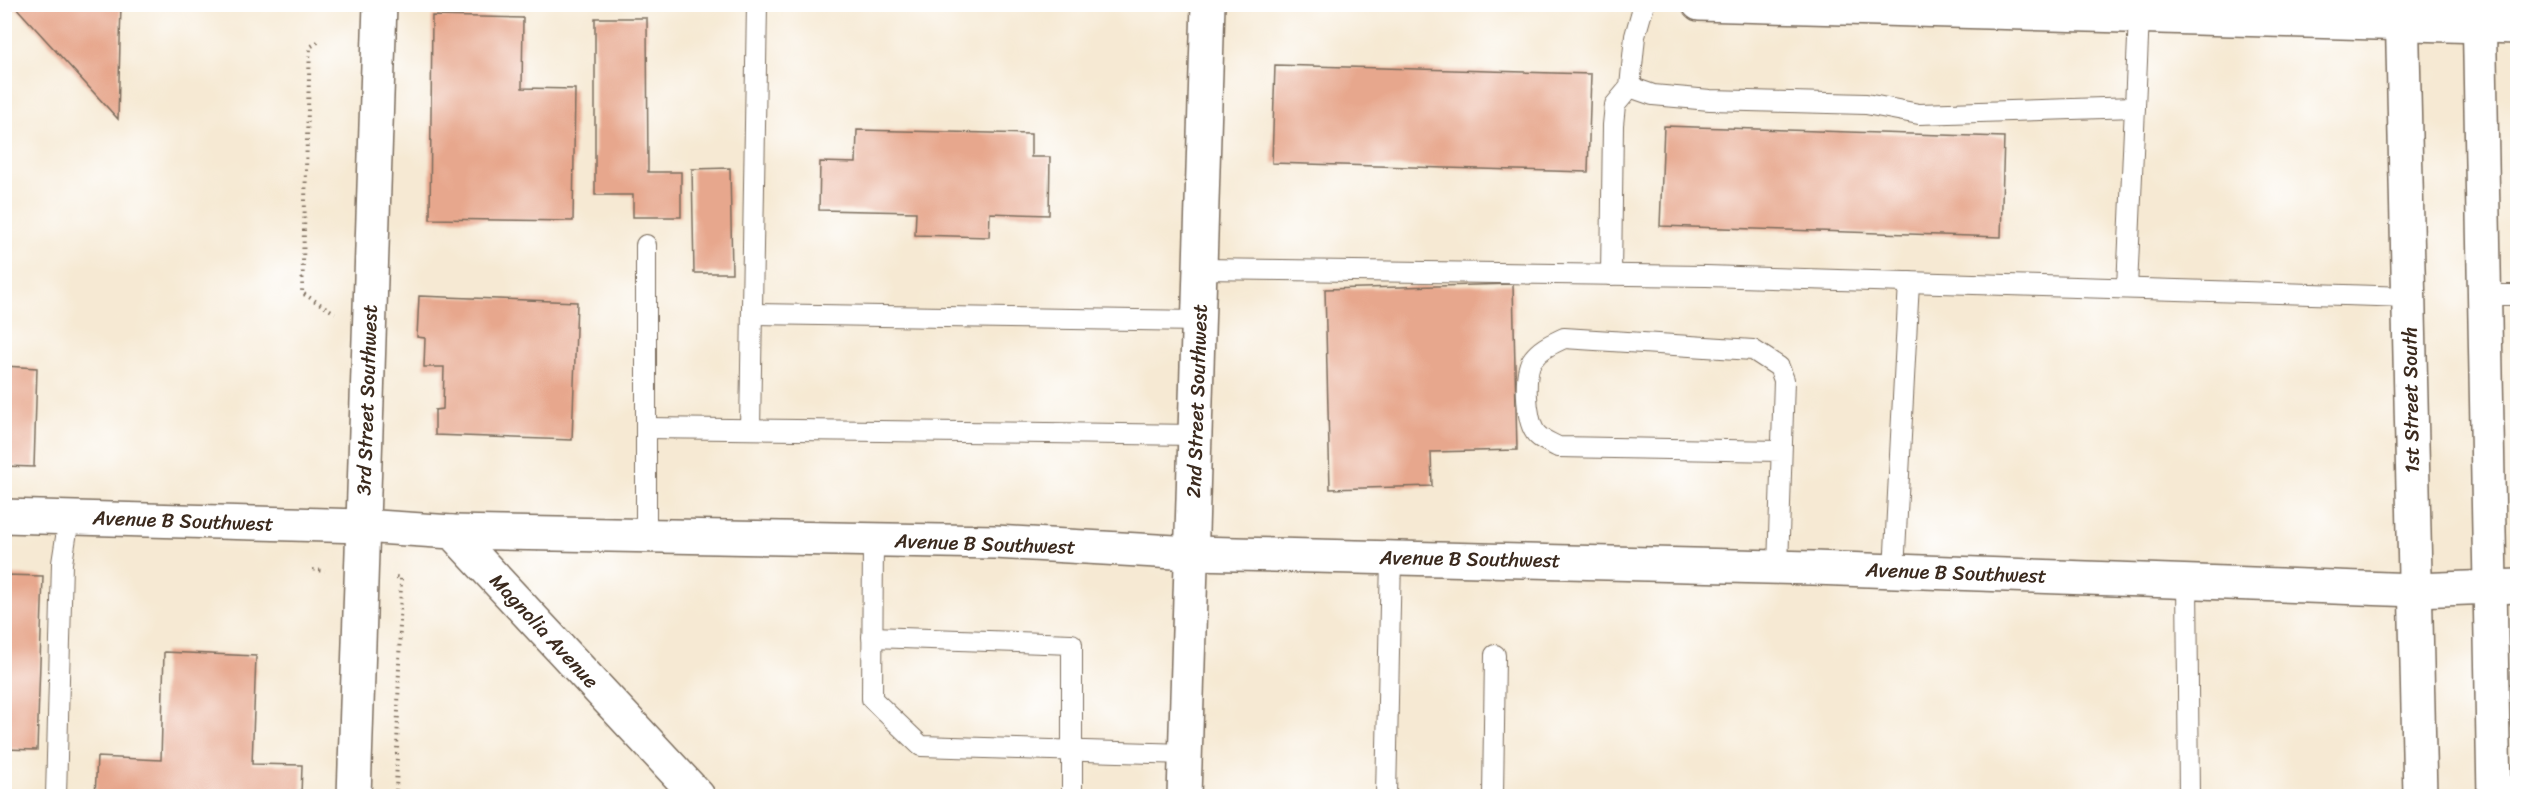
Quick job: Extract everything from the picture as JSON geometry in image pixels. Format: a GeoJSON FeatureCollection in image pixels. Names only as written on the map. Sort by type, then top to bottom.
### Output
{"type":"FeatureCollection","features":[{"type":"Feature","properties":{"kind":"street","name":"3rd Street Southwest"},"geometry":{"type":"LineString","coordinates":[[354,796],[380,4]]}},
{"type":"Feature","properties":{"kind":"street","name":"2nd Street Southwest"},"geometry":{"type":"LineString","coordinates":[[1184,796],[1208,4]]}},
{"type":"Feature","properties":{"kind":"street"},"geometry":{"type":"LineString","coordinates":[[1699,4],[1946,8],[2139,16],[2402,14],[2479,16],[2517,27]]}},
{"type":"Feature","properties":{"kind":"street","name":"1st Street South"},"geometry":{"type":"LineString","coordinates":[[2402,14],[2420,796]]}},
{"type":"Feature","properties":{"kind":"street"},"geometry":{"type":"LineString","coordinates":[[2479,16],[2484,295],[2503,587],[2494,796]]}},
{"type":"Feature","properties":{"kind":"street","name":"Avenue B Southwest"},"geometry":{"type":"LineString","coordinates":[[4,516],[362,526]]}},
{"type":"Feature","properties":{"kind":"street"},"geometry":{"type":"LineString","coordinates":[[362,526],[452,532]]}},
{"type":"Feature","properties":{"kind":"street","name":"Avenue B Southwest"},"geometry":{"type":"LineString","coordinates":[[452,532],[995,542],[1193,553],[1778,567],[2416,590],[2503,587]]}},
{"type":"Feature","properties":{"kind":"street","name":"Magnolia Avenue"},"geometry":{"type":"LineString","coordinates":[[452,532],[698,796]]}},
{"type":"Feature","properties":{"kind":"lane"},"geometry":{"type":"LineString","coordinates":[[750,429],[757,4]]}},
{"type":"Feature","properties":{"kind":"lane"},"geometry":{"type":"LineString","coordinates":[[1611,275],[1612,125],[1615,105],[1630,87],[1635,36],[1644,4]]}},
{"type":"Feature","properties":{"kind":"lane"},"geometry":{"type":"LineString","coordinates":[[2127,288],[2139,16]]}},
{"type":"Feature","properties":{"kind":"lane"},"geometry":{"type":"LineString","coordinates":[[1630,87],[1653,95],[1710,100],[1866,104],[1919,114],[2135,107]]}},
{"type":"Feature","properties":{"kind":"lane"},"geometry":{"type":"LineString","coordinates":[[646,245],[646,536]]}},
{"type":"Feature","properties":{"kind":"lane"},"geometry":{"type":"LineString","coordinates":[[1201,269],[1611,275],[2409,297]]}},
{"type":"Feature","properties":{"kind":"lane"},"geometry":{"type":"LineString","coordinates":[[1894,571],[1909,282]]}},
{"type":"Feature","properties":{"kind":"lane"},"geometry":{"type":"LineString","coordinates":[[2484,295],[2517,295]]}},
{"type":"Feature","properties":{"kind":"lane"},"geometry":{"type":"LineString","coordinates":[[752,314],[1199,321]]}},
{"type":"Feature","properties":{"kind":"lane"},"geometry":{"type":"LineString","coordinates":[[1778,567],[1784,380],[1779,367],[1754,350],[1564,338],[1545,346],[1531,361],[1527,386],[1528,420],[1536,434],[1558,447],[1781,451]]}},
{"type":"Feature","properties":{"kind":"lane"},"geometry":{"type":"LineString","coordinates":[[646,428],[1196,435]]}},
{"type":"Feature","properties":{"kind":"lane"},"geometry":{"type":"LineString","coordinates":[[56,796],[62,563],[69,518]]}},
{"type":"Feature","properties":{"kind":"lane"},"geometry":{"type":"LineString","coordinates":[[873,540],[872,699],[921,746],[1186,754]]}},
{"type":"Feature","properties":{"kind":"lane"},"geometry":{"type":"LineString","coordinates":[[1386,796],[1391,557]]}},
{"type":"Feature","properties":{"kind":"lane"},"geometry":{"type":"LineString","coordinates":[[2187,580],[2189,796]]}},
{"type":"Feature","properties":{"kind":"lane"},"geometry":{"type":"LineString","coordinates":[[872,637],[1072,645],[1072,796]]}},
{"type":"Feature","properties":{"kind":"lane"},"geometry":{"type":"LineString","coordinates":[[1493,796],[1495,655]]}},
{"type":"Feature","properties":{"kind":"path"},"geometry":{"type":"LineString","coordinates":[[318,42],[310,47],[302,292],[334,313]]}},
{"type":"Feature","properties":{"kind":"path"},"geometry":{"type":"LineString","coordinates":[[396,796],[401,578]]}},
{"type":"Feature","properties":{"kind":"building"},"geometry":{"type":"Polygon","coordinates":[[[13,4],[121,4],[118,119],[13,4]]]}},
{"type":"Feature","properties":{"kind":"building"},"geometry":{"type":"Polygon","coordinates":[[[432,16],[523,18],[522,88],[575,89],[573,221],[430,219],[432,16]]]}},
{"type":"Feature","properties":{"kind":"building"},"geometry":{"type":"Polygon","coordinates":[[[595,18],[647,18],[648,172],[681,172],[681,217],[633,217],[633,195],[595,195],[595,18]]]}},
{"type":"Feature","properties":{"kind":"building"},"geometry":{"type":"Polygon","coordinates":[[[1275,65],[1591,74],[1588,172],[1272,163],[1275,65]]]}},
{"type":"Feature","properties":{"kind":"building"},"geometry":{"type":"Polygon","coordinates":[[[1664,126],[2004,137],[2001,237],[1660,226],[1664,126]]]}},
{"type":"Feature","properties":{"kind":"building"},"geometry":{"type":"Polygon","coordinates":[[[857,130],[1031,134],[1031,157],[1050,157],[1049,215],[990,213],[989,237],[915,235],[916,212],[819,210],[820,162],[856,163],[857,130]]]}},
{"type":"Feature","properties":{"kind":"building"},"geometry":{"type":"Polygon","coordinates":[[[730,168],[732,273],[694,273],[692,169],[730,168]]]}},
{"type":"Feature","properties":{"kind":"building"},"geometry":{"type":"Polygon","coordinates":[[[1513,284],[1517,450],[1431,452],[1432,486],[1330,489],[1325,289],[1513,284]]]}},
{"type":"Feature","properties":{"kind":"building"},"geometry":{"type":"Polygon","coordinates":[[[419,296],[577,302],[572,440],[435,435],[435,410],[443,409],[444,367],[424,367],[425,338],[417,337],[419,296]]]}},
{"type":"Feature","properties":{"kind":"building"},"geometry":{"type":"Polygon","coordinates":[[[4,366],[37,368],[34,467],[4,466],[4,366]]]}},
{"type":"Feature","properties":{"kind":"building"},"geometry":{"type":"Polygon","coordinates":[[[4,575],[43,576],[37,750],[4,749],[4,575]]]}},
{"type":"Feature","properties":{"kind":"building"},"geometry":{"type":"Polygon","coordinates":[[[164,652],[256,656],[252,764],[302,765],[301,796],[95,796],[97,757],[161,760],[164,652]]]}}]}
